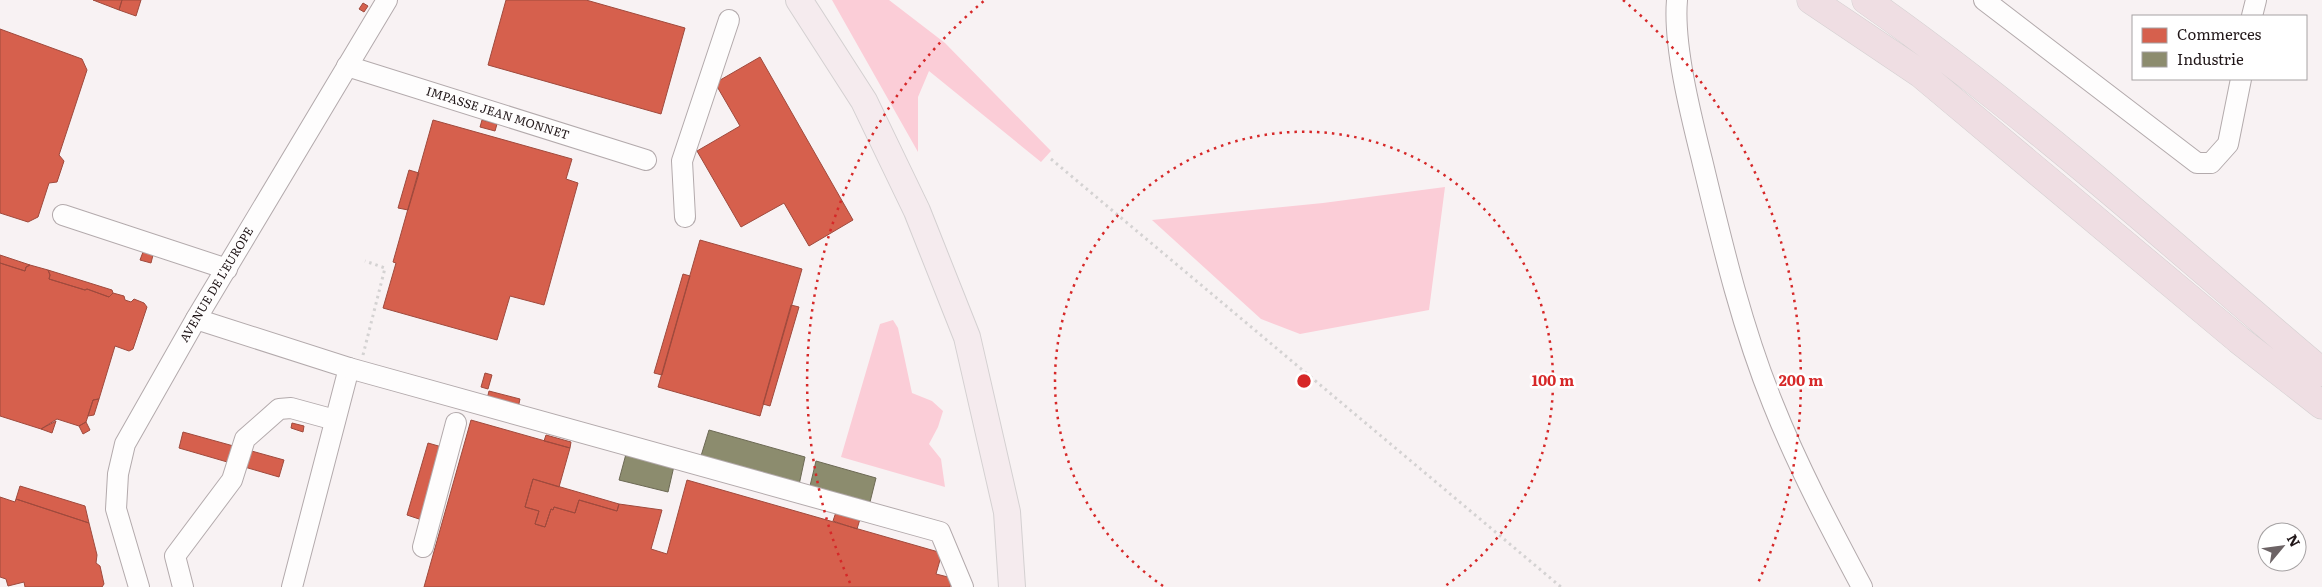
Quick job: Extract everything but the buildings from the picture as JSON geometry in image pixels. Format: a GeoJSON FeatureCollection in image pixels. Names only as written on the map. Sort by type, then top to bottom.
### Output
{"type":"FeatureCollection","features":[{"type":"Feature","properties":{"kind":"highway"},"geometry":{"type":"LineString","coordinates":[[1811,0],[1921,74],[2239,340],[2322,405]]}},
{"type":"Feature","properties":{"kind":"highway"},"geometry":{"type":"LineString","coordinates":[[1866,0],[1936,49],[2064,150],[2322,372]]}},
{"type":"Feature","properties":{"kind":"main road"},"geometry":{"type":"LineString","coordinates":[[799,0],[864,101],[917,211],[967,338],[1007,512],[1012,587]]}},
{"type":"Feature","properties":{"kind":"street","name":"AVENUE DE L'EUROPE"},"geometry":{"type":"LineString","coordinates":[[139,587],[116,508],[118,474],[125,444],[196,319],[387,0]]}},
{"type":"Feature","properties":{"kind":"street"},"geometry":{"type":"LineString","coordinates":[[1677,0],[1679,41],[1695,131],[1729,272],[1749,336],[1772,402],[1798,464],[1862,587]]}},
{"type":"Feature","properties":{"kind":"street"},"geometry":{"type":"LineString","coordinates":[[1984,0],[2197,163],[2211,163],[2228,144],[2240,80]]}},
{"type":"Feature","properties":{"kind":"street"},"geometry":{"type":"LineString","coordinates":[[2252,15],[2256,0]]}},
{"type":"Feature","properties":{"kind":"street"},"geometry":{"type":"LineString","coordinates":[[685,217],[682,160],[729,20]]}},
{"type":"Feature","properties":{"kind":"street","name":"IMPASSE JEAN MONNET"},"geometry":{"type":"LineString","coordinates":[[348,66],[646,160]]}},
{"type":"Feature","properties":{"kind":"street"},"geometry":{"type":"LineString","coordinates":[[63,215],[226,269]]}},
{"type":"Feature","properties":{"kind":"street"},"geometry":{"type":"LineString","coordinates":[[196,319],[354,369],[940,532],[963,587]]}},
{"type":"Feature","properties":{"kind":"street"},"geometry":{"type":"LineString","coordinates":[[292,587],[335,420],[354,369]]}},
{"type":"Feature","properties":{"kind":"street"},"geometry":{"type":"LineString","coordinates":[[183,587],[175,556],[232,480],[245,439],[279,409],[291,408],[335,420]]}},
{"type":"Feature","properties":{"kind":"street"},"geometry":{"type":"LineString","coordinates":[[423,547],[456,423]]}},
{"type":"Feature","properties":{"kind":"path"},"geometry":{"type":"LineString","coordinates":[[1051,160],[1561,587]]}},
{"type":"Feature","properties":{"kind":"path"},"geometry":{"type":"LineString","coordinates":[[354,369],[385,268],[365,262]]}},
{"type":"Feature","properties":{"kind":"shaded area"},"geometry":{"type":"Polygon","coordinates":[[[832,0],[889,0],[945,43],[1051,151],[1041,162],[929,71],[918,97],[918,152],[832,0]]]}},
{"type":"Feature","properties":{"kind":"shaded area"},"geometry":{"type":"Polygon","coordinates":[[[1445,187],[1429,310],[1300,334],[1261,319],[1152,220],[1323,203],[1445,187]]]}},
{"type":"Feature","properties":{"kind":"shaded area"},"geometry":{"type":"Polygon","coordinates":[[[893,320],[898,328],[912,393],[932,401],[943,411],[938,427],[929,444],[941,459],[945,487],[841,457],[880,324],[893,320]]]}}]}
